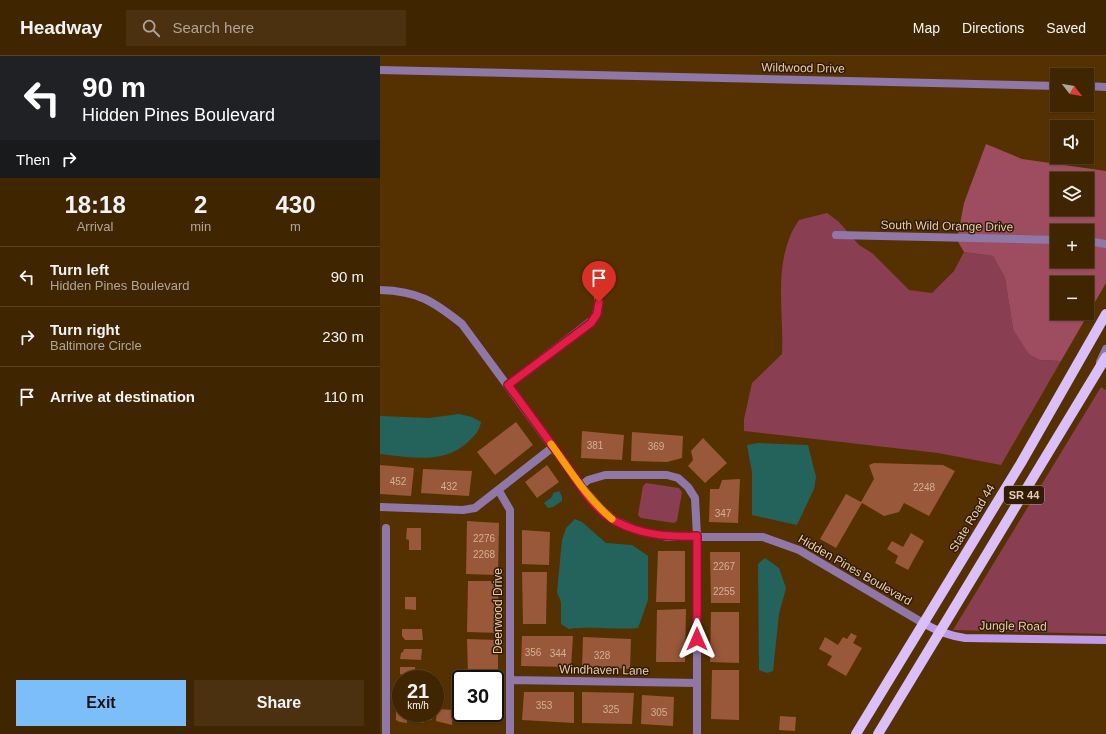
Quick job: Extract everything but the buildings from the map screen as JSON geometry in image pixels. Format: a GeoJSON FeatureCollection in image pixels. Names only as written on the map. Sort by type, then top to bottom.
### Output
{"type":"FeatureCollection","features":[{"type":"Feature","properties":{"kind":"main road","name":"State Road 44"},"geometry":{"type":"LineString","coordinates":[[856,734],[1020,463],[1106,314]]}},
{"type":"Feature","properties":{"kind":"main road","name":"SR 44"},"geometry":{"type":"LineString","coordinates":[[878,734],[1106,357]]}},
{"type":"Feature","properties":{"kind":"street","name":"Wildwood Drive"},"geometry":{"type":"LineString","coordinates":[[380,70],[1050,86]]}},
{"type":"Feature","properties":{"kind":"street"},"geometry":{"type":"LineString","coordinates":[[1094,86],[1106,87]]}},
{"type":"Feature","properties":{"kind":"street","name":"South Wild Orange Drive"},"geometry":{"type":"LineString","coordinates":[[836,235],[1050,240]]}},
{"type":"Feature","properties":{"kind":"street"},"geometry":{"type":"LineString","coordinates":[[1094,242],[1106,244]]}},
{"type":"Feature","properties":{"kind":"street"},"geometry":{"type":"LineString","coordinates":[[508,385],[595,318],[599,302],[593,272]]}},
{"type":"Feature","properties":{"kind":"street","name":"Hidden Pines Boulevard"},"geometry":{"type":"LineString","coordinates":[[380,290],[415,295],[437,304],[462,324],[581,486],[601,509],[614,520],[639,532],[668,537],[763,537],[783,543],[799,550],[923,623]]}},
{"type":"Feature","properties":{"kind":"street"},"geometry":{"type":"LineString","coordinates":[[1084,395],[1106,349]]}},
{"type":"Feature","properties":{"kind":"street"},"geometry":{"type":"LineString","coordinates":[[380,507],[463,510],[475,508],[499,491],[553,447]]}},
{"type":"Feature","properties":{"kind":"street"},"geometry":{"type":"LineString","coordinates":[[581,486],[588,480],[605,475],[667,475],[678,478],[688,487],[695,498],[697,536],[697,734]]}},
{"type":"Feature","properties":{"kind":"street","name":"Deerwood Drive"},"geometry":{"type":"LineString","coordinates":[[499,491],[510,510],[510,734]]}},
{"type":"Feature","properties":{"kind":"street"},"geometry":{"type":"LineString","coordinates":[[386,528],[386,734]]}},
{"type":"Feature","properties":{"kind":"street","name":"Jungle Road"},"geometry":{"type":"LineString","coordinates":[[923,623],[939,632],[966,638],[1106,640]]}},
{"type":"Feature","properties":{"kind":"street","name":"Windhaven Lane"},"geometry":{"type":"LineString","coordinates":[[510,680],[697,683]]}},
{"type":"Feature","properties":{"kind":"shaded area"},"geometry":{"type":"Polygon","coordinates":[[[986,144],[1022,159],[1106,171],[1106,283],[1094,304],[1094,276],[1050,276],[1050,320],[1085,320],[1061,361],[1040,360],[1029,354],[1013,329],[1005,278],[993,256],[964,252],[957,240],[964,203],[986,144]]]}},
{"type":"Feature","properties":{"kind":"shaded area"},"geometry":{"type":"Polygon","coordinates":[[[827,213],[839,222],[859,245],[872,253],[909,290],[932,293],[954,271],[964,252],[993,256],[1005,278],[1013,329],[1040,360],[1061,361],[1001,465],[938,453],[744,431],[744,419],[752,383],[782,354],[782,267],[790,237],[799,220],[827,213]]]}},
{"type":"Feature","properties":{"kind":"shaded area"},"geometry":{"type":"Polygon","coordinates":[[[1101,387],[1106,390],[1106,634],[953,630],[1101,387]]]}},
{"type":"Feature","properties":{"kind":"shaded area"},"geometry":{"type":"Polygon","coordinates":[[[646,483],[679,488],[682,492],[677,521],[674,523],[641,518],[638,515],[643,486],[646,483]]]}},
{"type":"Feature","properties":{"kind":"water"},"geometry":{"type":"Polygon","coordinates":[[[459,414],[472,417],[481,422],[475,435],[458,449],[448,454],[426,458],[380,454],[380,416],[429,418],[459,414]]]}},
{"type":"Feature","properties":{"kind":"water"},"geometry":{"type":"Polygon","coordinates":[[[758,443],[808,445],[816,477],[814,489],[797,525],[752,515],[752,472],[747,445],[758,443]]]}},
{"type":"Feature","properties":{"kind":"water"},"geometry":{"type":"Polygon","coordinates":[[[559,491],[562,496],[562,501],[553,507],[548,508],[544,503],[552,497],[553,493],[559,491]]]}},
{"type":"Feature","properties":{"kind":"water"},"geometry":{"type":"Polygon","coordinates":[[[575,519],[582,522],[606,543],[632,545],[648,556],[648,600],[638,628],[569,629],[561,624],[561,602],[557,592],[562,540],[566,528],[575,519]]]}},
{"type":"Feature","properties":{"kind":"water"},"geometry":{"type":"Polygon","coordinates":[[[765,558],[779,568],[786,588],[779,614],[773,671],[767,673],[759,670],[758,564],[765,558]]]}},
{"type":"Feature","properties":{"kind":"slow traffic"},"geometry":{"type":"LineString","coordinates":[[551,444],[581,486],[612,519]]}},
{"type":"Feature","properties":{"kind":"route"},"geometry":{"type":"LineString","coordinates":[[599,302],[597,314],[591,323],[508,385],[581,486],[601,509],[614,520],[639,532],[668,537],[697,536],[697,639]]}}]}
